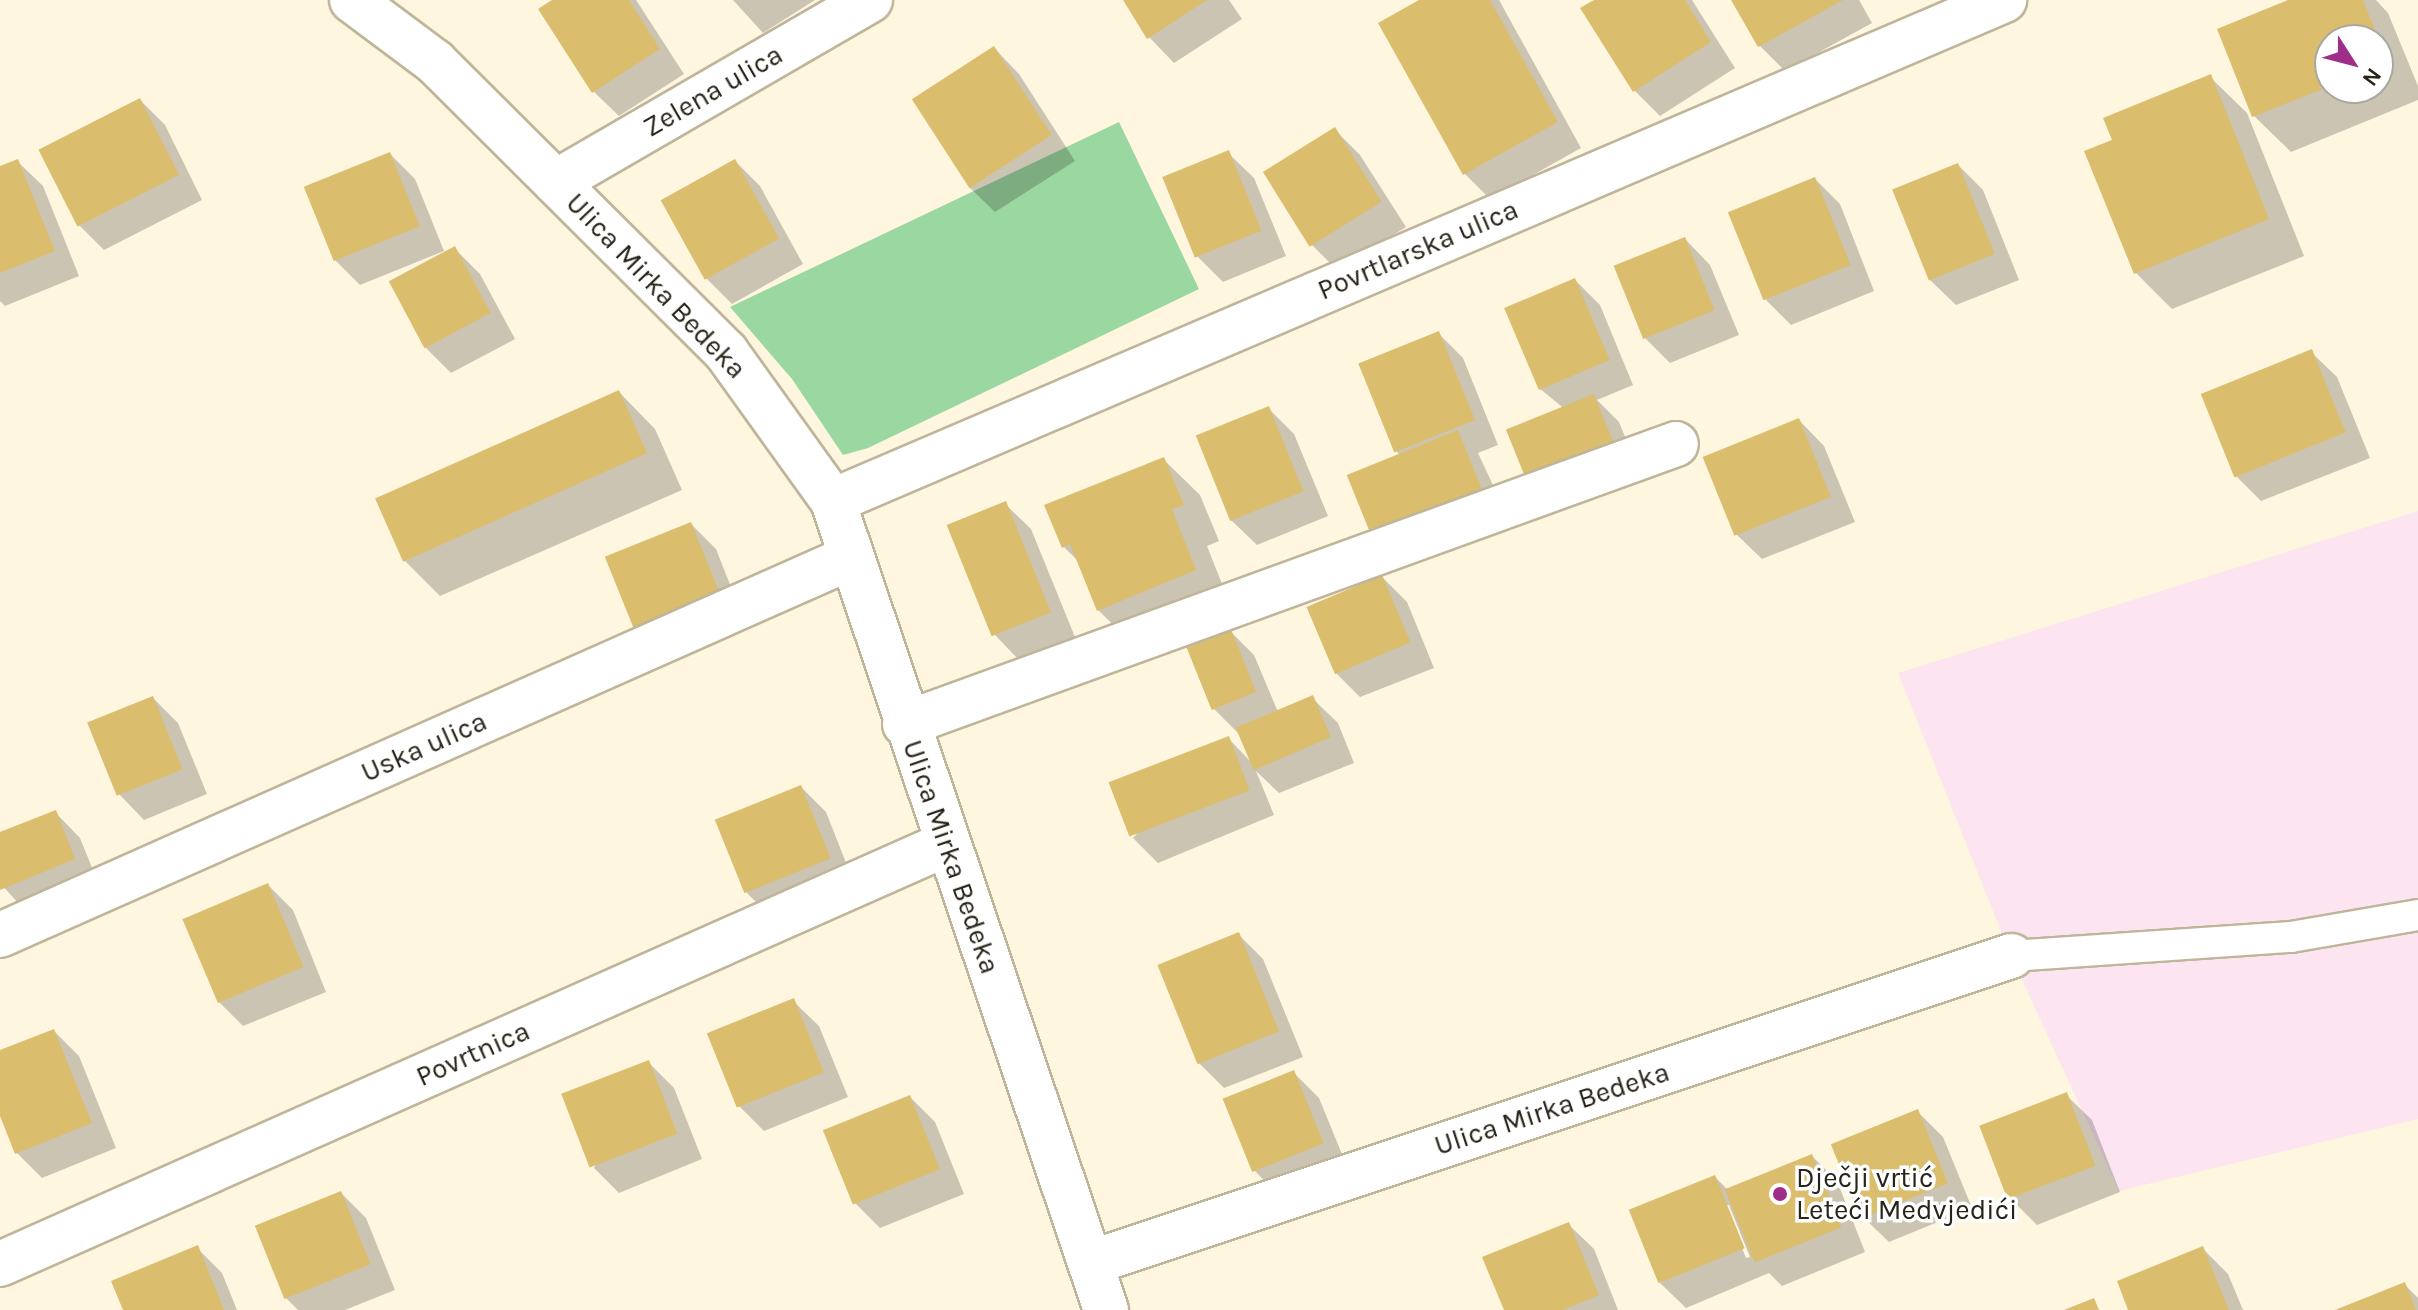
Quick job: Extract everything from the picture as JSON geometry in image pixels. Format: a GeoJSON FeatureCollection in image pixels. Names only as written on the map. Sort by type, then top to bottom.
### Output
{"type":"FeatureCollection","features":[{"type":"Feature","properties":{"kind":"street","name":"Ulica Mirka Bedeka"},"geometry":{"type":"LineString","coordinates":[[352,0],[435,62],[726,352],[833,501],[905,724],[1093,1262],[1106,1310]]}},
{"type":"Feature","properties":{"kind":"street","name":"Zelena ulica"},"geometry":{"type":"LineString","coordinates":[[556,182],[870,0]]}},
{"type":"Feature","properties":{"kind":"street","name":"Povrtlarska ulica"},"geometry":{"type":"LineString","coordinates":[[833,501],[2004,0]]}},
{"type":"Feature","properties":{"kind":"street","name":"Ulica Mirka Bedeka"},"geometry":{"type":"LineString","coordinates":[[905,724],[1676,444]]}},
{"type":"Feature","properties":{"kind":"street","name":"Uska ulica"},"geometry":{"type":"LineString","coordinates":[[0,935],[849,558]]}},
{"type":"Feature","properties":{"kind":"street","name":"Povrtnica"},"geometry":{"type":"LineString","coordinates":[[0,1264],[946,844]]}},
{"type":"Feature","properties":{"kind":"street","name":"Ulica Mirka Bedeka"},"geometry":{"type":"LineString","coordinates":[[1093,1262],[2011,956]]}},
{"type":"Feature","properties":{"kind":"lane"},"geometry":{"type":"LineString","coordinates":[[2011,956],[2291,937],[2418,915]]}},
{"type":"Feature","properties":{"kind":"shaded area"},"geometry":{"type":"Polygon","coordinates":[[[2418,511],[2418,1119],[2119,1191],[2011,956],[1898,673],[2418,511]]]}},
{"type":"Feature","properties":{"kind":"green space"},"geometry":{"type":"Polygon","coordinates":[[[1119,122],[1199,289],[868,448],[843,455],[792,379],[730,307],[1119,122]]]}},
{"type":"Feature","properties":{"kind":"building"},"geometry":{"type":"Polygon","coordinates":[[[552,0],[629,0],[660,49],[592,93],[538,9],[552,0]]]}},
{"type":"Feature","properties":{"kind":"building"},"geometry":{"type":"Polygon","coordinates":[[[1123,0],[1207,0],[1147,39],[1123,0]]]}},
{"type":"Feature","properties":{"kind":"building"},"geometry":{"type":"Polygon","coordinates":[[[1419,0],[1490,0],[1558,122],[1463,175],[1378,23],[1419,0]]]}},
{"type":"Feature","properties":{"kind":"building"},"geometry":{"type":"Polygon","coordinates":[[[1594,0],[1685,0],[1711,42],[1633,92],[1580,8],[1594,0]]]}},
{"type":"Feature","properties":{"kind":"building"},"geometry":{"type":"Polygon","coordinates":[[[1731,0],[1843,0],[1758,47],[1731,0]]]}},
{"type":"Feature","properties":{"kind":"building"},"geometry":{"type":"Polygon","coordinates":[[[2288,0],[2363,0],[2373,24],[2314,24],[2314,92],[2252,117],[2217,29],[2288,0]]]}},
{"type":"Feature","properties":{"kind":"building"},"geometry":{"type":"Polygon","coordinates":[[[994,46],[1052,135],[970,188],[912,99],[994,46]]]}},
{"type":"Feature","properties":{"kind":"building"},"geometry":{"type":"Polygon","coordinates":[[[2211,74],[2269,219],[2134,274],[2084,151],[2112,140],[2103,118],[2211,74]]]}},
{"type":"Feature","properties":{"kind":"building"},"geometry":{"type":"Polygon","coordinates":[[[140,98],[179,175],[77,226],[38,150],[140,98]]]}},
{"type":"Feature","properties":{"kind":"building"},"geometry":{"type":"Polygon","coordinates":[[[1335,127],[1382,202],[1310,247],[1263,172],[1335,127]]]}},
{"type":"Feature","properties":{"kind":"building"},"geometry":{"type":"Polygon","coordinates":[[[1229,150],[1262,231],[1195,258],[1162,177],[1229,150]]]}},
{"type":"Feature","properties":{"kind":"building"},"geometry":{"type":"Polygon","coordinates":[[[390,152],[420,226],[334,261],[304,187],[390,152]]]}},
{"type":"Feature","properties":{"kind":"building"},"geometry":{"type":"Polygon","coordinates":[[[18,159],[55,251],[0,273],[0,166],[18,159]]]}},
{"type":"Feature","properties":{"kind":"building"},"geometry":{"type":"Polygon","coordinates":[[[735,159],[779,239],[705,280],[661,200],[735,159]]]}},
{"type":"Feature","properties":{"kind":"building"},"geometry":{"type":"Polygon","coordinates":[[[1958,163],[1995,254],[1929,280],[1892,190],[1958,163]]]}},
{"type":"Feature","properties":{"kind":"building"},"geometry":{"type":"Polygon","coordinates":[[[1815,177],[1851,265],[1763,300],[1728,212],[1815,177]]]}},
{"type":"Feature","properties":{"kind":"building"},"geometry":{"type":"Polygon","coordinates":[[[1685,237],[1715,310],[1643,339],[1614,266],[1685,237]]]}},
{"type":"Feature","properties":{"kind":"building"},"geometry":{"type":"Polygon","coordinates":[[[455,246],[491,313],[424,348],[389,281],[455,246]]]}},
{"type":"Feature","properties":{"kind":"building"},"geometry":{"type":"Polygon","coordinates":[[[1575,278],[1610,360],[1539,390],[1504,308],[1575,278]]]}},
{"type":"Feature","properties":{"kind":"building"},"geometry":{"type":"Polygon","coordinates":[[[1439,331],[1475,420],[1394,453],[1358,364],[1439,331]]]}},
{"type":"Feature","properties":{"kind":"building"},"geometry":{"type":"Polygon","coordinates":[[[2312,349],[2346,432],[2234,477],[2201,394],[2312,349]]]}},
{"type":"Feature","properties":{"kind":"building"},"geometry":{"type":"Polygon","coordinates":[[[619,390],[647,453],[403,562],[375,499],[619,390]]]}},
{"type":"Feature","properties":{"kind":"building"},"geometry":{"type":"Polygon","coordinates":[[[1594,394],[1614,444],[1526,480],[1506,430],[1594,394]]]}},
{"type":"Feature","properties":{"kind":"building"},"geometry":{"type":"Polygon","coordinates":[[[1269,406],[1303,491],[1230,521],[1196,436],[1269,406]]]}},
{"type":"Feature","properties":{"kind":"building"},"geometry":{"type":"Polygon","coordinates":[[[1799,418],[1831,497],[1734,536],[1703,457],[1799,418]]]}},
{"type":"Feature","properties":{"kind":"building"},"geometry":{"type":"Polygon","coordinates":[[[1458,430],[1482,488],[1370,533],[1347,475],[1458,430]]]}},
{"type":"Feature","properties":{"kind":"building"},"geometry":{"type":"Polygon","coordinates":[[[1164,457],[1184,505],[1172,509],[1196,570],[1097,611],[1070,544],[1062,548],[1044,505],[1164,457]]]}},
{"type":"Feature","properties":{"kind":"building"},"geometry":{"type":"Polygon","coordinates":[[[1006,501],[1051,612],[992,636],[947,525],[1006,501]]]}},
{"type":"Feature","properties":{"kind":"building"},"geometry":{"type":"Polygon","coordinates":[[[691,522],[721,595],[634,630],[605,557],[691,522]]]}},
{"type":"Feature","properties":{"kind":"building"},"geometry":{"type":"Polygon","coordinates":[[[1382,575],[1411,642],[1335,674],[1307,607],[1382,575]]]}},
{"type":"Feature","properties":{"kind":"building"},"geometry":{"type":"Polygon","coordinates":[[[1230,627],[1256,692],[1212,710],[1185,645],[1230,627]]]}},
{"type":"Feature","properties":{"kind":"building"},"geometry":{"type":"Polygon","coordinates":[[[1313,695],[1331,737],[1254,770],[1236,728],[1313,695]]]}},
{"type":"Feature","properties":{"kind":"building"},"geometry":{"type":"Polygon","coordinates":[[[153,696],[183,769],[117,796],[87,723],[153,696]]]}},
{"type":"Feature","properties":{"kind":"building"},"geometry":{"type":"Polygon","coordinates":[[[1229,736],[1250,790],[1129,836],[1109,782],[1229,736]]]}},
{"type":"Feature","properties":{"kind":"building"},"geometry":{"type":"Polygon","coordinates":[[[801,785],[831,858],[744,893],[715,820],[801,785]]]}},
{"type":"Feature","properties":{"kind":"building"},"geometry":{"type":"Polygon","coordinates":[[[56,810],[75,859],[0,890],[0,832],[56,810]]]}},
{"type":"Feature","properties":{"kind":"building"},"geometry":{"type":"Polygon","coordinates":[[[268,883],[304,967],[218,1003],[182,919],[268,883]]]}},
{"type":"Feature","properties":{"kind":"building"},"geometry":{"type":"Polygon","coordinates":[[[1239,932],[1279,1031],[1197,1064],[1157,965],[1239,932]]]}},
{"type":"Feature","properties":{"kind":"building"},"geometry":{"type":"Polygon","coordinates":[[[794,998],[824,1072],[737,1107],[707,1033],[794,998]]]}},
{"type":"Feature","properties":{"kind":"building"},"geometry":{"type":"Polygon","coordinates":[[[54,1029],[92,1123],[15,1154],[0,1116],[0,1050],[54,1029]]]}},
{"type":"Feature","properties":{"kind":"building"},"geometry":{"type":"Polygon","coordinates":[[[649,1060],[677,1134],[590,1167],[561,1094],[649,1060]]]}},
{"type":"Feature","properties":{"kind":"building"},"geometry":{"type":"Polygon","coordinates":[[[1294,1070],[1324,1143],[1252,1172],[1223,1099],[1294,1070]]]}},
{"type":"Feature","properties":{"kind":"building"},"geometry":{"type":"Polygon","coordinates":[[[2067,1092],[2095,1166],[2008,1199],[1979,1126],[2067,1092]]]}},
{"type":"Feature","properties":{"kind":"building"},"geometry":{"type":"Polygon","coordinates":[[[910,1095],[940,1169],[853,1204],[823,1130],[910,1095]]]}},
{"type":"Feature","properties":{"kind":"building"},"geometry":{"type":"Polygon","coordinates":[[[1918,1109],[1948,1183],[1861,1218],[1831,1144],[1918,1109]]]}},
{"type":"Feature","properties":{"kind":"building"},"geometry":{"type":"Polygon","coordinates":[[[1812,1154],[1842,1227],[1754,1262],[1725,1189],[1812,1154]]]}},
{"type":"Feature","properties":{"kind":"building"},"geometry":{"type":"Polygon","coordinates":[[[1715,1175],[1745,1248],[1658,1283],[1629,1210],[1715,1175]]]}},
{"type":"Feature","properties":{"kind":"building"},"geometry":{"type":"Polygon","coordinates":[[[341,1191],[371,1264],[284,1299],[255,1226],[341,1191]]]}},
{"type":"Feature","properties":{"kind":"building"},"geometry":{"type":"Polygon","coordinates":[[[1569,1222],[1599,1295],[1563,1310],[1504,1310],[1482,1257],[1569,1222]]]}},
{"type":"Feature","properties":{"kind":"building"},"geometry":{"type":"Polygon","coordinates":[[[198,1245],[224,1310],[123,1310],[111,1281],[198,1245]]]}},
{"type":"Feature","properties":{"kind":"building"},"geometry":{"type":"Polygon","coordinates":[[[2203,1246],[2229,1310],[2128,1310],[2117,1281],[2203,1246]]]}},
{"type":"Feature","properties":{"kind":"building"},"geometry":{"type":"Polygon","coordinates":[[[2405,1282],[2416,1310],[2335,1310],[2405,1282]]]}},
{"type":"Feature","properties":{"kind":"building"},"geometry":{"type":"Polygon","coordinates":[[[2094,1298],[2099,1310],[2064,1310],[2094,1298]]]}},
{"type":"Feature","properties":{"kind":"place","name":"Dječji vrtić Leteći Medvjedići"},"geometry":{"type":"Point","coordinates":[1780,1194]}}]}
